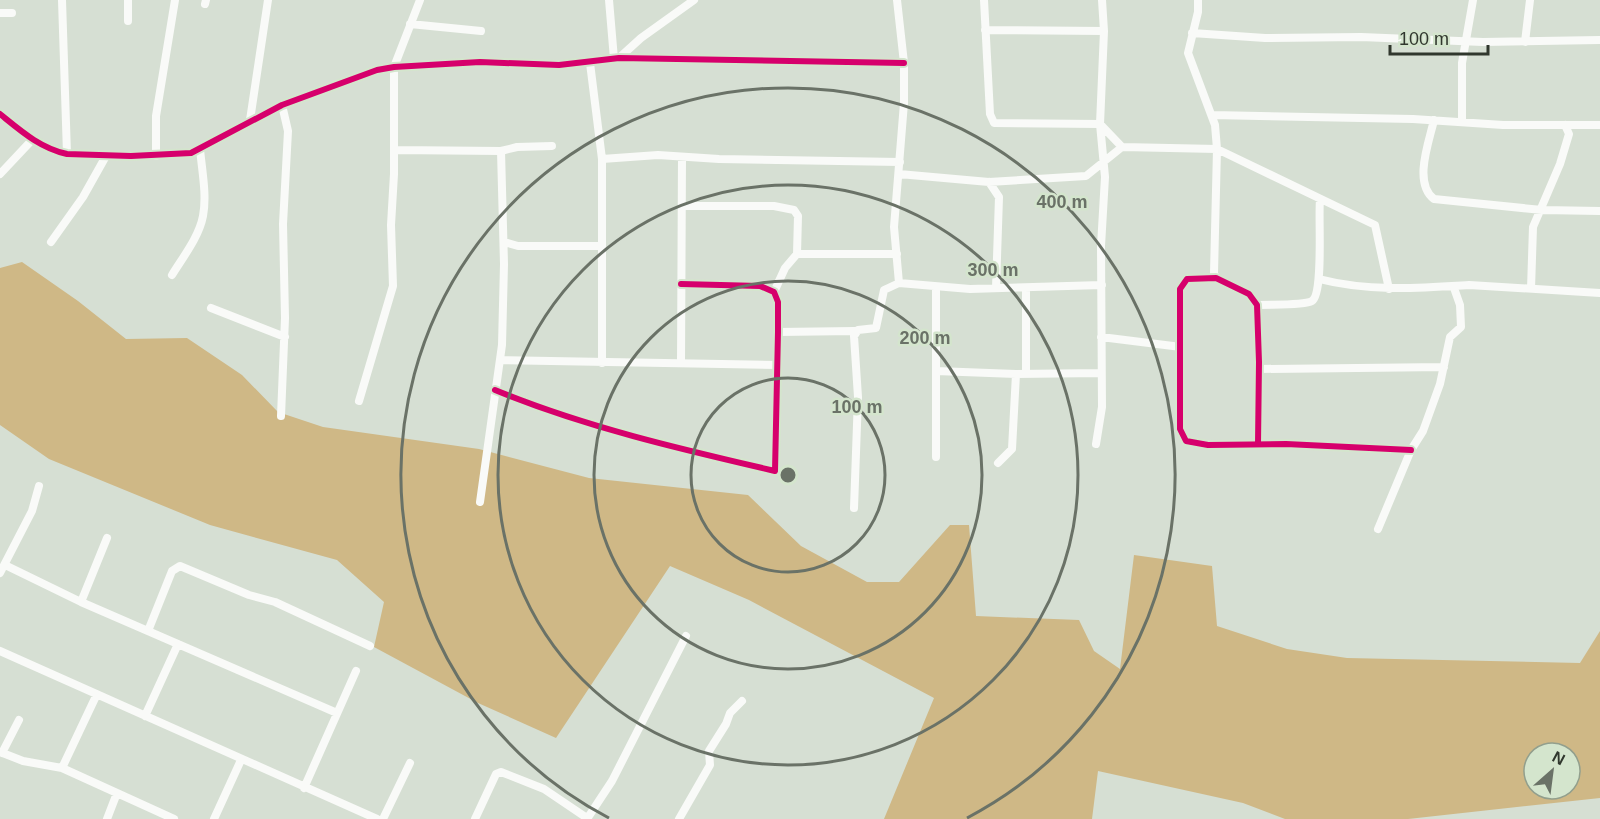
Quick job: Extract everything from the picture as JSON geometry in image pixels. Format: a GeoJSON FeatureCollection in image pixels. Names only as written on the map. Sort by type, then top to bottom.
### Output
{"type":"FeatureCollection","features":[{"type":"Feature","properties":{"kind":"street"},"geometry":{"type":"LineString","coordinates":[[62,0],[67,154]]}},
{"type":"Feature","properties":{"kind":"street"},"geometry":{"type":"LineString","coordinates":[[128,0],[128,21]]}},
{"type":"Feature","properties":{"kind":"street"},"geometry":{"type":"LineString","coordinates":[[156,156],[156,116],[175,0]]}},
{"type":"Feature","properties":{"kind":"street"},"geometry":{"type":"LineString","coordinates":[[250,120],[268,0]]}},
{"type":"Feature","properties":{"kind":"street"},"geometry":{"type":"LineString","coordinates":[[359,401],[393,286],[391,225],[394,67],[420,0]]}},
{"type":"Feature","properties":{"kind":"street"},"geometry":{"type":"LineString","coordinates":[[609,0],[616,59]]}},
{"type":"Feature","properties":{"kind":"street"},"geometry":{"type":"LineString","coordinates":[[616,59],[694,0]]}},
{"type":"Feature","properties":{"kind":"street"},"geometry":{"type":"LineString","coordinates":[[897,0],[904,63],[900,162],[894,227],[899,283]]}},
{"type":"Feature","properties":{"kind":"street"},"geometry":{"type":"LineString","coordinates":[[984,0],[990,114],[994,123],[1100,124],[1122,147]]}},
{"type":"Feature","properties":{"kind":"street"},"geometry":{"type":"LineString","coordinates":[[1096,444],[1102,407],[1100,373],[1105,195],[1100,124],[1104,31],[1102,0]]}},
{"type":"Feature","properties":{"kind":"street"},"geometry":{"type":"LineString","coordinates":[[1198,0],[1198,12],[1188,60],[1212,115],[1217,149],[1214,273],[1216,278]]}},
{"type":"Feature","properties":{"kind":"street"},"geometry":{"type":"LineString","coordinates":[[1462,121],[1464,41],[1472,15],[1473,0]]}},
{"type":"Feature","properties":{"kind":"street"},"geometry":{"type":"LineString","coordinates":[[1525,42],[1530,0]]}},
{"type":"Feature","properties":{"kind":"street"},"geometry":{"type":"LineString","coordinates":[[0,13],[12,13]]}},
{"type":"Feature","properties":{"kind":"street"},"geometry":{"type":"LineString","coordinates":[[410,24],[481,31]]}},
{"type":"Feature","properties":{"kind":"street"},"geometry":{"type":"LineString","coordinates":[[985,30],[1104,31]]}},
{"type":"Feature","properties":{"kind":"street"},"geometry":{"type":"LineString","coordinates":[[1192,33],[1265,38],[1361,37],[1525,42],[1600,40]]}},
{"type":"Feature","properties":{"kind":"street"},"geometry":{"type":"LineString","coordinates":[[0,114],[32,140],[52,150],[67,154],[180,155],[200,149],[250,120],[282,105],[377,70],[394,67],[480,62],[559,65],[616,59],[904,63]]}},
{"type":"Feature","properties":{"kind":"street"},"geometry":{"type":"LineString","coordinates":[[590,63],[602,159],[602,363]]}},
{"type":"Feature","properties":{"kind":"street"},"geometry":{"type":"LineString","coordinates":[[281,416],[285,337],[283,224],[288,131],[282,105]]}},
{"type":"Feature","properties":{"kind":"street"},"geometry":{"type":"LineString","coordinates":[[1212,115],[1434,120],[1503,125],[1600,124]]}},
{"type":"Feature","properties":{"kind":"street"},"geometry":{"type":"LineString","coordinates":[[1434,120],[1424,167],[1425,187],[1428,195],[1440,200],[1542,210],[1600,211]]}},
{"type":"Feature","properties":{"kind":"street"},"geometry":{"type":"LineString","coordinates":[[1531,289],[1533,226],[1542,210],[1569,134],[1564,125]]}},
{"type":"Feature","properties":{"kind":"street"},"geometry":{"type":"LineString","coordinates":[[0,174],[32,140]]}},
{"type":"Feature","properties":{"kind":"street"},"geometry":{"type":"LineString","coordinates":[[394,150],[501,152],[517,147],[552,146]]}},
{"type":"Feature","properties":{"kind":"street"},"geometry":{"type":"LineString","coordinates":[[899,174],[989,182],[1086,176],[1122,147],[1217,149],[1375,225],[1389,289]]}},
{"type":"Feature","properties":{"kind":"street"},"geometry":{"type":"LineString","coordinates":[[172,275],[197,232],[203,216],[204,197],[200,149]]}},
{"type":"Feature","properties":{"kind":"street"},"geometry":{"type":"LineString","coordinates":[[480,502],[500,360],[504,242],[501,152]]}},
{"type":"Feature","properties":{"kind":"street"},"geometry":{"type":"LineString","coordinates":[[602,159],[651,155],[900,162]]}},
{"type":"Feature","properties":{"kind":"street"},"geometry":{"type":"LineString","coordinates":[[51,242],[83,196],[106,156]]}},
{"type":"Feature","properties":{"kind":"street"},"geometry":{"type":"LineString","coordinates":[[681,363],[684,206],[682,157]]}},
{"type":"Feature","properties":{"kind":"street"},"geometry":{"type":"LineString","coordinates":[[996,288],[999,197],[1007,181]]}},
{"type":"Feature","properties":{"kind":"street"},"geometry":{"type":"LineString","coordinates":[[989,182],[999,197]]}},
{"type":"Feature","properties":{"kind":"street"},"geometry":{"type":"LineString","coordinates":[[1257,305],[1312,301],[1316,296],[1319,279],[1320,200]]}},
{"type":"Feature","properties":{"kind":"street"},"geometry":{"type":"LineString","coordinates":[[495,390],[560,414],[651,442],[775,471],[778,302],[774,291],[785,268],[797,254],[798,216],[794,210],[774,207],[684,206]]}},
{"type":"Feature","properties":{"kind":"street"},"geometry":{"type":"LineString","coordinates":[[504,242],[518,246],[601,246]]}},
{"type":"Feature","properties":{"kind":"street"},"geometry":{"type":"LineString","coordinates":[[797,254],[897,254]]}},
{"type":"Feature","properties":{"kind":"street"},"geometry":{"type":"LineString","coordinates":[[1258,444],[1257,305],[1249,294],[1216,278],[1187,279],[1182,283],[1180,347],[1180,417],[1183,438],[1186,441],[1208,445],[1258,444],[1356,449],[1391,447],[1411,450]]}},
{"type":"Feature","properties":{"kind":"street"},"geometry":{"type":"LineString","coordinates":[[1319,279],[1389,289],[1425,286],[1455,288],[1469,285],[1600,293]]}},
{"type":"Feature","properties":{"kind":"street"},"geometry":{"type":"LineString","coordinates":[[778,332],[855,331],[876,328],[884,290],[899,283],[936,288],[1026,290],[1102,285]]}},
{"type":"Feature","properties":{"kind":"street"},"geometry":{"type":"LineString","coordinates":[[681,284],[760,286],[774,291]]}},
{"type":"Feature","properties":{"kind":"street"},"geometry":{"type":"LineString","coordinates":[[936,288],[936,457]]}},
{"type":"Feature","properties":{"kind":"street"},"geometry":{"type":"LineString","coordinates":[[1378,530],[1411,450],[1423,431],[1450,337],[1462,323],[1455,288]]}},
{"type":"Feature","properties":{"kind":"street"},"geometry":{"type":"LineString","coordinates":[[1026,290],[1026,374]]}},
{"type":"Feature","properties":{"kind":"street"},"geometry":{"type":"LineString","coordinates":[[212,308],[285,337]]}},
{"type":"Feature","properties":{"kind":"street"},"geometry":{"type":"LineString","coordinates":[[854,508],[858,397],[855,331]]}},
{"type":"Feature","properties":{"kind":"street"},"geometry":{"type":"LineString","coordinates":[[1101,337],[1180,347]]}},
{"type":"Feature","properties":{"kind":"street"},"geometry":{"type":"LineString","coordinates":[[500,360],[777,365]]}},
{"type":"Feature","properties":{"kind":"street"},"geometry":{"type":"LineString","coordinates":[[1259,369],[1443,367]]}},
{"type":"Feature","properties":{"kind":"street"},"geometry":{"type":"LineString","coordinates":[[936,371],[1016,374],[1100,373]]}},
{"type":"Feature","properties":{"kind":"street"},"geometry":{"type":"LineString","coordinates":[[998,463],[1012,449],[1016,374]]}},
{"type":"Feature","properties":{"kind":"street"},"geometry":{"type":"LineString","coordinates":[[0,573],[32,511],[39,486]]}},
{"type":"Feature","properties":{"kind":"street"},"geometry":{"type":"LineString","coordinates":[[81,602],[107,538]]}},
{"type":"Feature","properties":{"kind":"street"},"geometry":{"type":"LineString","coordinates":[[5,565],[81,602],[337,713]]}},
{"type":"Feature","properties":{"kind":"street"},"geometry":{"type":"LineString","coordinates":[[148,630],[172,571],[180,566],[275,602],[370,646]]}},
{"type":"Feature","properties":{"kind":"street"},"geometry":{"type":"LineString","coordinates":[[475,819],[496,774],[501,772],[544,789],[587,819],[612,781],[687,636]]}},
{"type":"Feature","properties":{"kind":"street"},"geometry":{"type":"LineString","coordinates":[[145,716],[178,644]]}},
{"type":"Feature","properties":{"kind":"street"},"geometry":{"type":"LineString","coordinates":[[0,651],[377,819]]}},
{"type":"Feature","properties":{"kind":"street"},"geometry":{"type":"LineString","coordinates":[[304,788],[356,671]]}},
{"type":"Feature","properties":{"kind":"street"},"geometry":{"type":"LineString","coordinates":[[62,768],[97,694]]}},
{"type":"Feature","properties":{"kind":"street"},"geometry":{"type":"LineString","coordinates":[[679,819],[710,765],[709,751],[726,724],[732,709],[742,701]]}},
{"type":"Feature","properties":{"kind":"street"},"geometry":{"type":"LineString","coordinates":[[19,720],[1,753],[23,761],[62,768],[174,819]]}},
{"type":"Feature","properties":{"kind":"street"},"geometry":{"type":"LineString","coordinates":[[214,819],[241,760]]}},
{"type":"Feature","properties":{"kind":"street"},"geometry":{"type":"LineString","coordinates":[[383,819],[410,763]]}},
{"type":"Feature","properties":{"kind":"street"},"geometry":{"type":"LineString","coordinates":[[107,819],[117,793]]}},
{"type":"Feature","properties":{"kind":"shaded area"},"geometry":{"type":"Polygon","coordinates":[[[22,262],[78,301],[126,339],[187,338],[242,375],[278,412],[323,427],[479,449],[589,478],[748,495],[801,546],[867,582],[899,582],[950,525],[969,525],[976,616],[1079,620],[1094,651],[1120,669],[1134,555],[1212,566],[1217,626],[1287,649],[1347,658],[1580,663],[1600,631],[1600,798],[1582,800],[1582,741],[1522,741],[1522,801],[1573,801],[1408,819],[1285,819],[1243,803],[1098,771],[1092,819],[884,819],[934,698],[749,600],[670,566],[556,738],[478,703],[374,647],[384,602],[337,560],[210,525],[49,459],[0,425],[0,268],[22,262]]]}},
{"type":"Feature","properties":{"kind":"cycle path"},"geometry":{"type":"LineString","coordinates":[[0,114],[39,143],[67,154],[131,156],[191,153],[282,105],[377,70],[394,67],[480,62],[559,65],[619,58],[904,63]]}},
{"type":"Feature","properties":{"kind":"cycle path"},"geometry":{"type":"LineString","coordinates":[[1258,444],[1257,305],[1249,294],[1216,278],[1187,279],[1180,289],[1180,429],[1186,441],[1208,445],[1286,444],[1411,450]]}},
{"type":"Feature","properties":{"kind":"cycle path"},"geometry":{"type":"LineString","coordinates":[[495,390],[598,426],[775,471],[778,302],[774,292],[760,286],[681,284]]}}]}
